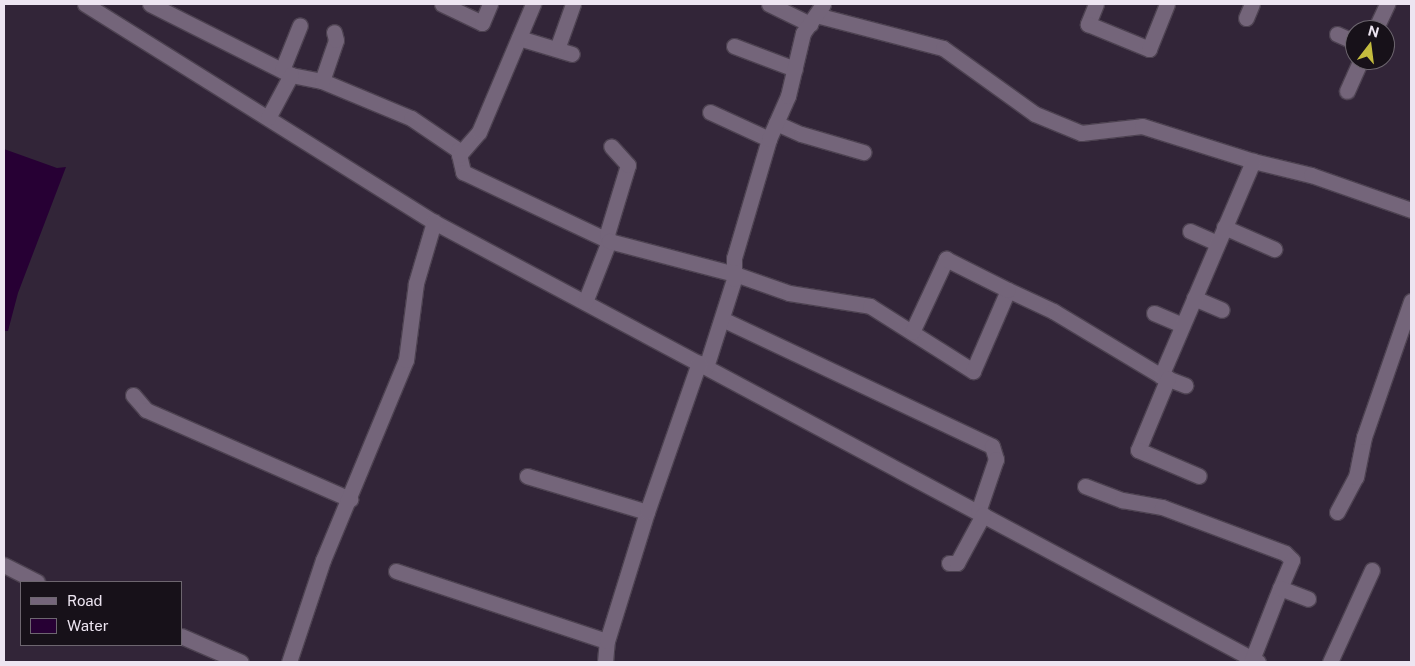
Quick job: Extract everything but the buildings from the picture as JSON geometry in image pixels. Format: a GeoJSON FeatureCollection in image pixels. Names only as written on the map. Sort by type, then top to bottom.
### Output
{"type":"FeatureCollection","features":[{"type":"Feature","properties":{"kind":"street"},"geometry":{"type":"LineString","coordinates":[[85,4],[434,222],[1254,661],[1292,560],[1285,554],[1162,507],[1122,500],[1084,486]]}},
{"type":"Feature","properties":{"kind":"street"},"geometry":{"type":"LineString","coordinates":[[150,4],[177,10],[286,73],[322,81],[411,118],[436,132],[458,150],[463,172],[609,241],[735,274],[789,293],[870,306],[973,371],[1008,290]]}},
{"type":"Feature","properties":{"kind":"street"},"geometry":{"type":"LineString","coordinates":[[442,4],[482,23],[490,4]]}},
{"type":"Feature","properties":{"kind":"street"},"geometry":{"type":"LineString","coordinates":[[459,155],[479,132],[532,4]]}},
{"type":"Feature","properties":{"kind":"street"},"geometry":{"type":"LineString","coordinates":[[557,49],[573,4]]}},
{"type":"Feature","properties":{"kind":"street"},"geometry":{"type":"LineString","coordinates":[[769,4],[816,14],[943,48],[1035,114],[1081,133],[1142,126],[1252,161],[1311,175],[1411,210]]}},
{"type":"Feature","properties":{"kind":"street"},"geometry":{"type":"LineString","coordinates":[[1096,4],[1088,24],[1149,49],[1167,4]]}},
{"type":"Feature","properties":{"kind":"street"},"geometry":{"type":"LineString","coordinates":[[1246,18],[1252,4]]}},
{"type":"Feature","properties":{"kind":"street"},"geometry":{"type":"LineString","coordinates":[[1380,20],[1387,4]]}},
{"type":"Feature","properties":{"kind":"street"},"geometry":{"type":"LineString","coordinates":[[605,662],[607,641],[647,512],[722,319],[735,274],[734,258],[769,139],[788,96],[803,33],[816,14]]}},
{"type":"Feature","properties":{"kind":"street"},"geometry":{"type":"LineString","coordinates":[[268,118],[286,73],[300,25]]}},
{"type":"Feature","properties":{"kind":"street"},"geometry":{"type":"LineString","coordinates":[[322,81],[336,40],[334,32]]}},
{"type":"Feature","properties":{"kind":"street"},"geometry":{"type":"LineString","coordinates":[[1337,34],[1345,38]]}},
{"type":"Feature","properties":{"kind":"street"},"geometry":{"type":"LineString","coordinates":[[519,38],[572,54]]}},
{"type":"Feature","properties":{"kind":"street"},"geometry":{"type":"LineString","coordinates":[[734,46],[795,69]]}},
{"type":"Feature","properties":{"kind":"street"},"geometry":{"type":"LineString","coordinates":[[1347,91],[1356,70]]}},
{"type":"Feature","properties":{"kind":"street"},"geometry":{"type":"LineString","coordinates":[[710,112],[769,139]]}},
{"type":"Feature","properties":{"kind":"street"},"geometry":{"type":"LineString","coordinates":[[776,123],[801,134],[863,152]]}},
{"type":"Feature","properties":{"kind":"street"},"geometry":{"type":"LineString","coordinates":[[585,302],[609,241],[607,234],[628,165],[611,146]]}},
{"type":"Feature","properties":{"kind":"street"},"geometry":{"type":"LineString","coordinates":[[1199,476],[1138,450],[1182,325],[1252,161]]}},
{"type":"Feature","properties":{"kind":"street"},"geometry":{"type":"LineString","coordinates":[[289,662],[324,560],[406,360],[416,283],[434,222]]}},
{"type":"Feature","properties":{"kind":"street"},"geometry":{"type":"LineString","coordinates":[[1224,227],[1274,249]]}},
{"type":"Feature","properties":{"kind":"street"},"geometry":{"type":"LineString","coordinates":[[1190,231],[1217,243]]}},
{"type":"Feature","properties":{"kind":"street"},"geometry":{"type":"LineString","coordinates":[[912,332],[946,260],[1053,312],[1165,377],[1185,385]]}},
{"type":"Feature","properties":{"kind":"street"},"geometry":{"type":"LineString","coordinates":[[1194,298],[1222,310]]}},
{"type":"Feature","properties":{"kind":"street"},"geometry":{"type":"LineString","coordinates":[[1337,512],[1356,477],[1364,437],[1411,301]]}},
{"type":"Feature","properties":{"kind":"street"},"geometry":{"type":"LineString","coordinates":[[1154,313],[1182,325]]}},
{"type":"Feature","properties":{"kind":"street"},"geometry":{"type":"LineString","coordinates":[[722,319],[992,446],[996,459],[981,514],[957,563],[949,563]]}},
{"type":"Feature","properties":{"kind":"street"},"geometry":{"type":"LineString","coordinates":[[133,395],[146,410],[350,499]]}},
{"type":"Feature","properties":{"kind":"street"},"geometry":{"type":"LineString","coordinates":[[527,476],[647,512]]}},
{"type":"Feature","properties":{"kind":"street"},"geometry":{"type":"LineString","coordinates":[[4,565],[35,581]]}},
{"type":"Feature","properties":{"kind":"street"},"geometry":{"type":"LineString","coordinates":[[1330,662],[1372,570]]}},
{"type":"Feature","properties":{"kind":"street"},"geometry":{"type":"LineString","coordinates":[[396,571],[607,641]]}},
{"type":"Feature","properties":{"kind":"street"},"geometry":{"type":"LineString","coordinates":[[1280,588],[1308,599]]}},
{"type":"Feature","properties":{"kind":"street"},"geometry":{"type":"LineString","coordinates":[[182,636],[241,662]]}},
{"type":"Feature","properties":{"kind":"water"},"geometry":{"type":"Polygon","coordinates":[[[4,149],[57,168],[66,167],[18,293],[8,331],[4,331],[4,149]]]}}]}
